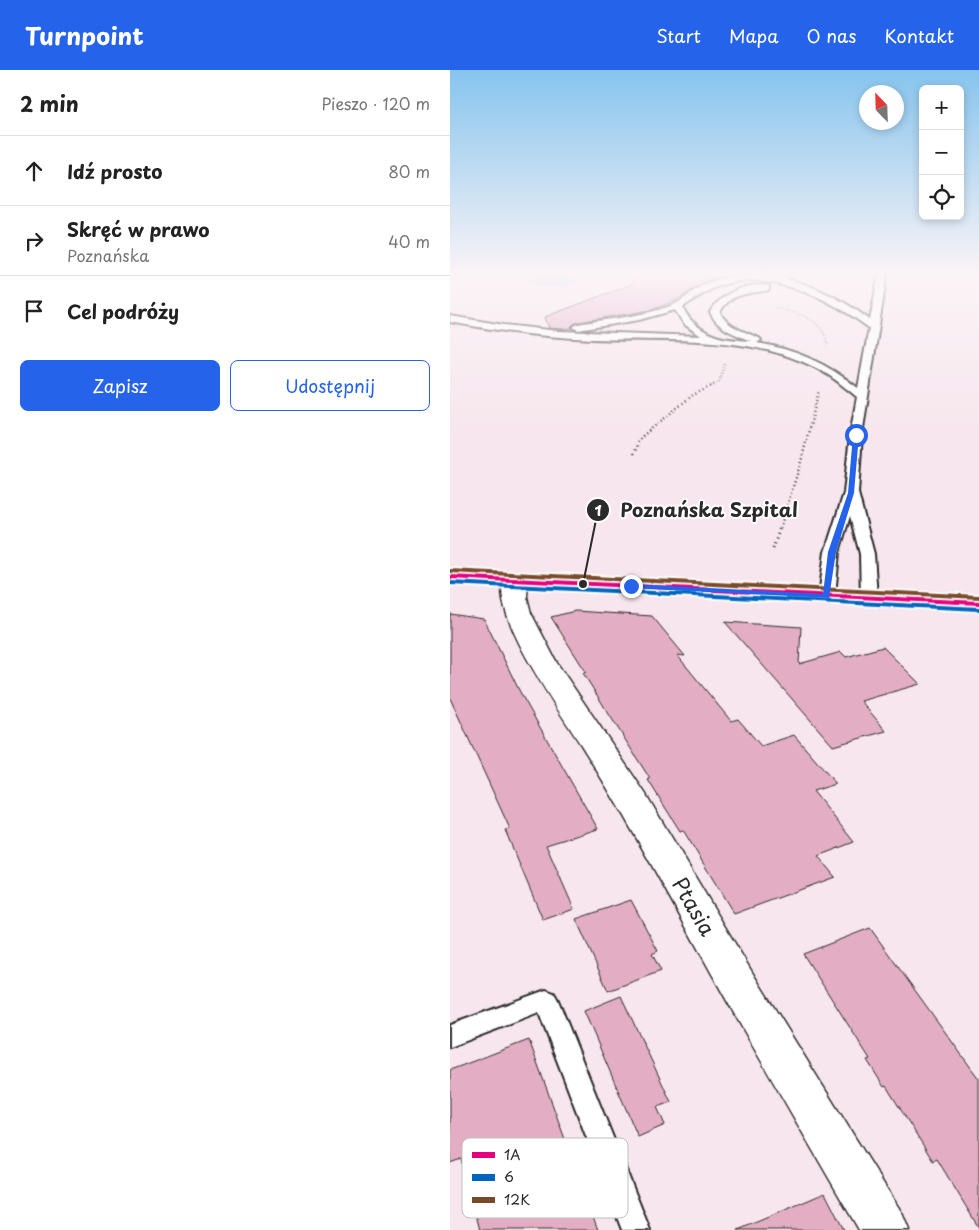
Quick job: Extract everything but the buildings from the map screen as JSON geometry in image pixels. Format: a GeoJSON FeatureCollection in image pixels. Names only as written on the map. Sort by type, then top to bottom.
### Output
{"type":"FeatureCollection","features":[{"type":"Feature","properties":{"kind":"street"},"geometry":{"type":"LineString","coordinates":[[450,577],[979,603]]}},
{"type":"Feature","properties":{"kind":"street","name":"Ptasia"},"geometry":{"type":"LineString","coordinates":[[515,580],[514,597],[518,614],[543,663],[633,801],[741,990],[885,1230]]}},
{"type":"Feature","properties":{"kind":"lane"},"geometry":{"type":"LineString","coordinates":[[506,327],[532,331],[727,341],[772,348]]}},
{"type":"Feature","properties":{"kind":"lane"},"geometry":{"type":"LineString","coordinates":[[532,331],[572,327]]}},
{"type":"Feature","properties":{"kind":"lane"},"geometry":{"type":"LineString","coordinates":[[694,327],[727,341]]}},
{"type":"Feature","properties":{"kind":"lane"},"geometry":{"type":"LineString","coordinates":[[733,327],[772,348],[825,368],[846,381],[862,396]]}},
{"type":"Feature","properties":{"kind":"lane"},"geometry":{"type":"LineString","coordinates":[[858,327],[871,342]]}},
{"type":"Feature","properties":{"kind":"lane"},"geometry":{"type":"LineString","coordinates":[[827,596],[832,552],[851,493],[854,446],[874,327]]}},
{"type":"Feature","properties":{"kind":"lane"},"geometry":{"type":"LineString","coordinates":[[851,493],[867,554],[869,598]]}},
{"type":"Feature","properties":{"kind":"lane"},"geometry":{"type":"LineString","coordinates":[[450,1036],[546,1000],[600,1138]]}},
{"type":"Feature","properties":{"kind":"lane"},"geometry":{"type":"LineString","coordinates":[[628,1210],[636,1230]]}},
{"type":"Feature","properties":{"kind":"path"},"geometry":{"type":"LineString","coordinates":[[774,549],[801,462],[825,368],[828,344],[820,327]]}},
{"type":"Feature","properties":{"kind":"path"},"geometry":{"type":"LineString","coordinates":[[634,454],[640,438],[693,395],[719,382],[727,341]]}},
{"type":"Feature","properties":{"kind":"transit line","name":"12K"},"geometry":{"type":"LineString","coordinates":[[450,571],[979,597]]}},
{"type":"Feature","properties":{"kind":"transit line","name":"1A"},"geometry":{"type":"LineString","coordinates":[[450,577],[979,603]]}},
{"type":"Feature","properties":{"kind":"transit line","name":"6"},"geometry":{"type":"LineString","coordinates":[[450,583],[979,609]]}},
{"type":"Feature","properties":{"kind":"place","name":"Poznańska Szpital"},"geometry":{"type":"Point","coordinates":[583,584]}},
{"type":"Feature","properties":{"kind":"route"},"geometry":{"type":"LineString","coordinates":[[631,586],[827,596],[828,573],[832,552],[853,482],[856,435]]}}]}
